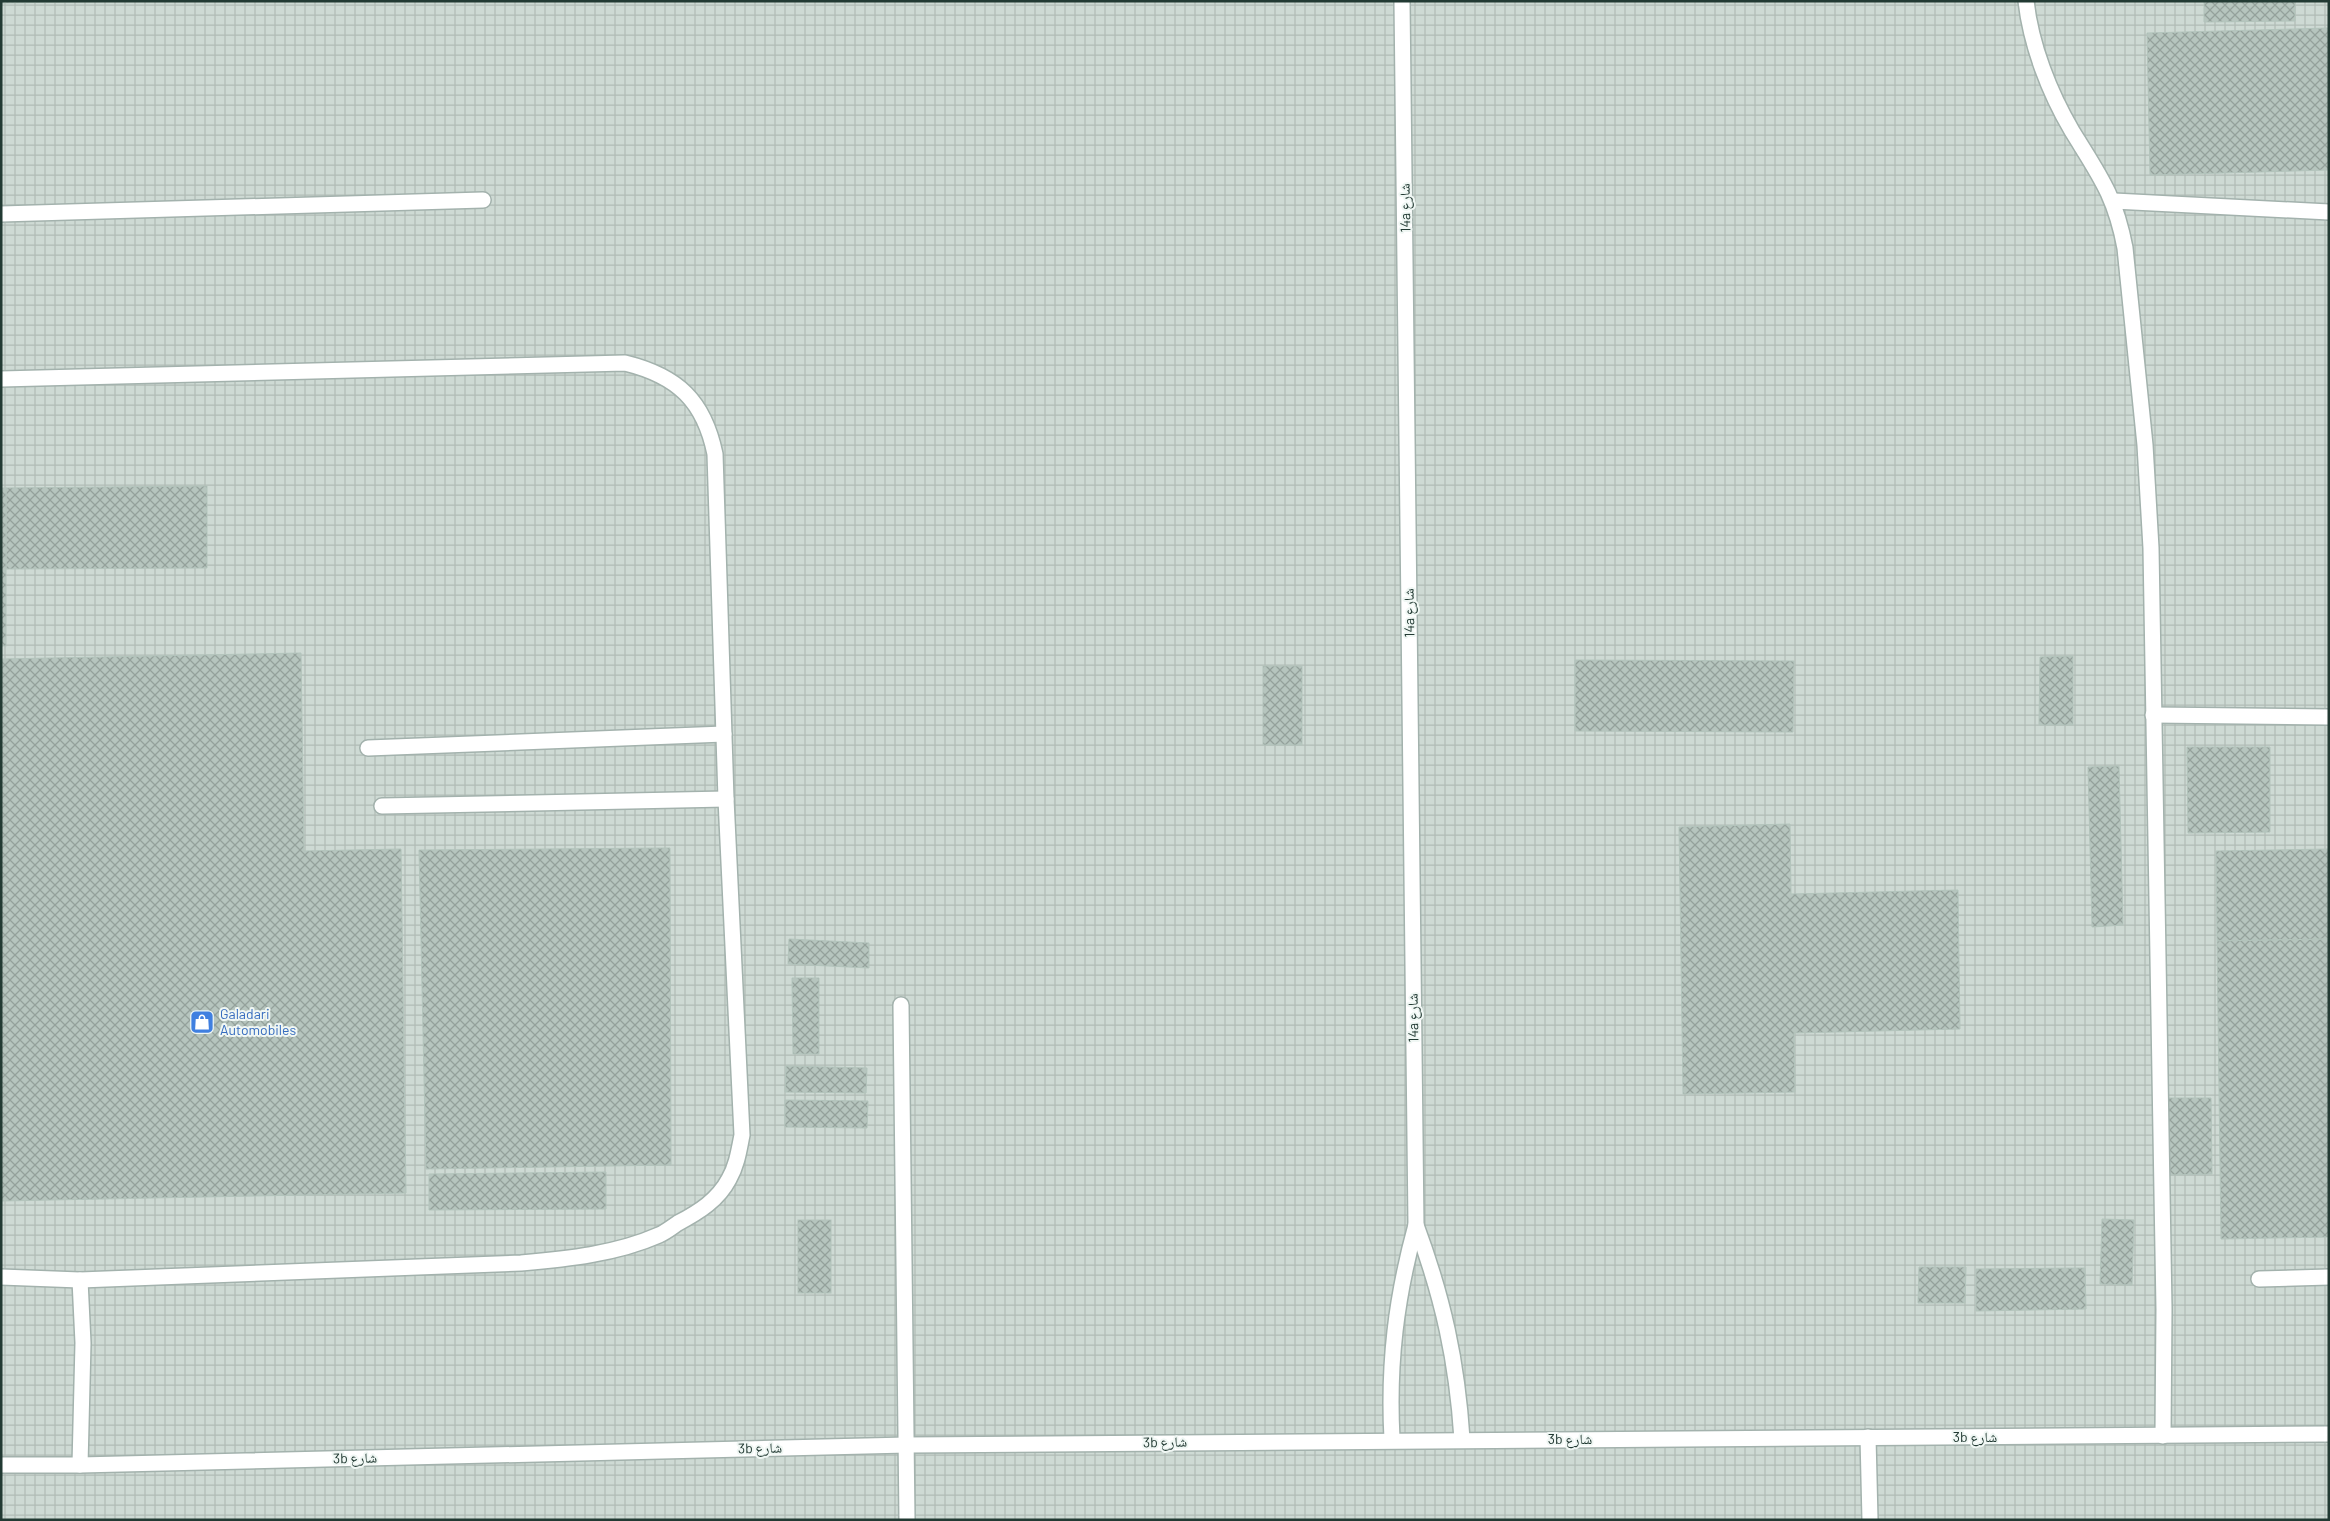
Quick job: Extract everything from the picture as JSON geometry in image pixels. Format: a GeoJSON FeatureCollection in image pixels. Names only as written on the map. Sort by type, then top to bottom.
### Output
{"type":"FeatureCollection","features":[{"type":"Feature","properties":{"kind":"street","name":"14a شارع"},"geometry":{"type":"LineString","coordinates":[[1392,1440],[1390,1403],[1394,1330],[1399,1295],[1416,1225],[1402,1]]}},
{"type":"Feature","properties":{"kind":"street"},"geometry":{"type":"LineString","coordinates":[[2026,1],[2036,48],[2051,90],[2071,130],[2096,167],[2114,201],[2125,248],[2149,496],[2164,1309],[2163,1436]]}},
{"type":"Feature","properties":{"kind":"street"},"geometry":{"type":"LineString","coordinates":[[1,214],[482,200]]}},
{"type":"Feature","properties":{"kind":"street"},"geometry":{"type":"LineString","coordinates":[[2114,201],[2329,212]]}},
{"type":"Feature","properties":{"kind":"street"},"geometry":{"type":"LineString","coordinates":[[1,379],[625,363],[647,368],[668,378],[686,393],[700,411],[710,432],[715,454],[726,799],[742,1135],[738,1158],[729,1179],[716,1198],[698,1213],[659,1235],[615,1249],[572,1258],[511,1263],[80,1280],[1,1277]]}},
{"type":"Feature","properties":{"kind":"street"},"geometry":{"type":"LineString","coordinates":[[2154,715],[2329,717]]}},
{"type":"Feature","properties":{"kind":"street"},"geometry":{"type":"LineString","coordinates":[[368,748],[724,734]]}},
{"type":"Feature","properties":{"kind":"street"},"geometry":{"type":"LineString","coordinates":[[382,806],[726,799]]}},
{"type":"Feature","properties":{"kind":"street"},"geometry":{"type":"LineString","coordinates":[[901,1005],[907,1520]]}},
{"type":"Feature","properties":{"kind":"street","name":"14a شارع"},"geometry":{"type":"LineString","coordinates":[[1416,1225],[1439,1291],[1453,1352],[1460,1395],[1462,1439]]}},
{"type":"Feature","properties":{"kind":"street"},"geometry":{"type":"LineString","coordinates":[[2259,1279],[2329,1277]]}},
{"type":"Feature","properties":{"kind":"street"},"geometry":{"type":"LineString","coordinates":[[80,1280],[83,1342],[80,1464]]}},
{"type":"Feature","properties":{"kind":"street","name":"3b شارع"},"geometry":{"type":"LineString","coordinates":[[1,1465],[906,1444],[2329,1434]]}},
{"type":"Feature","properties":{"kind":"street"},"geometry":{"type":"LineString","coordinates":[[1868,1437],[1870,1520]]}},
{"type":"Feature","properties":{"kind":"shaded area"},"geometry":{"type":"Polygon","coordinates":[[[1,1],[2329,1],[2329,1520],[1,1520],[1,1]]]}},
{"type":"Feature","properties":{"kind":"building"},"geometry":{"type":"Polygon","coordinates":[[[1,1],[136,1],[1,3],[1,1]]]}},
{"type":"Feature","properties":{"kind":"building"},"geometry":{"type":"Polygon","coordinates":[[[2204,1],[2295,1],[2295,21],[2204,22],[2204,1]]]}},
{"type":"Feature","properties":{"kind":"building"},"geometry":{"type":"Polygon","coordinates":[[[2329,28],[2329,170],[2150,175],[2147,33],[2329,28]]]}},
{"type":"Feature","properties":{"kind":"building"},"geometry":{"type":"Polygon","coordinates":[[[207,486],[207,568],[6,569],[6,488],[207,486]]]}},
{"type":"Feature","properties":{"kind":"building"},"geometry":{"type":"Polygon","coordinates":[[[1,488],[6,488],[6,646],[1,646],[1,488]]]}},
{"type":"Feature","properties":{"kind":"building","name":"Galadari Automobiles"},"geometry":{"type":"Polygon","coordinates":[[[301,653],[304,851],[401,849],[406,1193],[1,1201],[1,659],[301,653]]]}},
{"type":"Feature","properties":{"kind":"building"},"geometry":{"type":"Polygon","coordinates":[[[2073,656],[2073,725],[2039,725],[2040,657],[2073,656]]]}},
{"type":"Feature","properties":{"kind":"building"},"geometry":{"type":"Polygon","coordinates":[[[1575,660],[1794,661],[1793,732],[1575,731],[1575,660]]]}},
{"type":"Feature","properties":{"kind":"building"},"geometry":{"type":"Polygon","coordinates":[[[1263,666],[1302,666],[1302,745],[1263,745],[1263,666]]]}},
{"type":"Feature","properties":{"kind":"building"},"geometry":{"type":"Polygon","coordinates":[[[2187,747],[2270,747],[2270,832],[2188,833],[2187,747]]]}},
{"type":"Feature","properties":{"kind":"building"},"geometry":{"type":"Polygon","coordinates":[[[2119,766],[2123,925],[2092,927],[2088,767],[2119,766]]]}},
{"type":"Feature","properties":{"kind":"building"},"geometry":{"type":"Polygon","coordinates":[[[1790,824],[1791,894],[1958,890],[1960,1029],[1794,1033],[1795,1092],[1683,1094],[1679,827],[1790,824]]]}},
{"type":"Feature","properties":{"kind":"building"},"geometry":{"type":"Polygon","coordinates":[[[670,848],[671,1165],[426,1169],[419,850],[670,848]]]}},
{"type":"Feature","properties":{"kind":"building"},"geometry":{"type":"Polygon","coordinates":[[[2329,849],[2329,939],[2217,941],[2216,851],[2329,849]]]}},
{"type":"Feature","properties":{"kind":"building"},"geometry":{"type":"Polygon","coordinates":[[[789,939],[869,943],[869,968],[788,964],[789,939]]]}},
{"type":"Feature","properties":{"kind":"building"},"geometry":{"type":"Polygon","coordinates":[[[2329,939],[2329,1237],[2221,1239],[2217,941],[2329,939]]]}},
{"type":"Feature","properties":{"kind":"building"},"geometry":{"type":"Polygon","coordinates":[[[792,978],[819,978],[819,1054],[793,1054],[792,978]]]}},
{"type":"Feature","properties":{"kind":"building"},"geometry":{"type":"Polygon","coordinates":[[[786,1066],[867,1068],[866,1093],[785,1092],[786,1066]]]}},
{"type":"Feature","properties":{"kind":"building"},"geometry":{"type":"Polygon","coordinates":[[[2166,1098],[2211,1098],[2212,1174],[2167,1175],[2166,1098]]]}},
{"type":"Feature","properties":{"kind":"building"},"geometry":{"type":"Polygon","coordinates":[[[785,1100],[868,1101],[867,1128],[785,1127],[785,1100]]]}},
{"type":"Feature","properties":{"kind":"building"},"geometry":{"type":"Polygon","coordinates":[[[606,1172],[606,1209],[429,1210],[429,1174],[606,1172]]]}},
{"type":"Feature","properties":{"kind":"building"},"geometry":{"type":"Polygon","coordinates":[[[2102,1219],[2134,1220],[2132,1285],[2100,1284],[2102,1219]]]}},
{"type":"Feature","properties":{"kind":"building"},"geometry":{"type":"Polygon","coordinates":[[[798,1220],[831,1220],[831,1293],[798,1293],[798,1220]]]}},
{"type":"Feature","properties":{"kind":"building"},"geometry":{"type":"Polygon","coordinates":[[[1919,1267],[1966,1267],[1965,1303],[1918,1303],[1919,1267]]]}},
{"type":"Feature","properties":{"kind":"building"},"geometry":{"type":"Polygon","coordinates":[[[2085,1268],[2086,1309],[1976,1311],[1976,1269],[2085,1268]]]}},
{"type":"Feature","properties":{"kind":"place","name":"Galadari Automobiles"},"geometry":{"type":"Point","coordinates":[202,1022]}}]}
